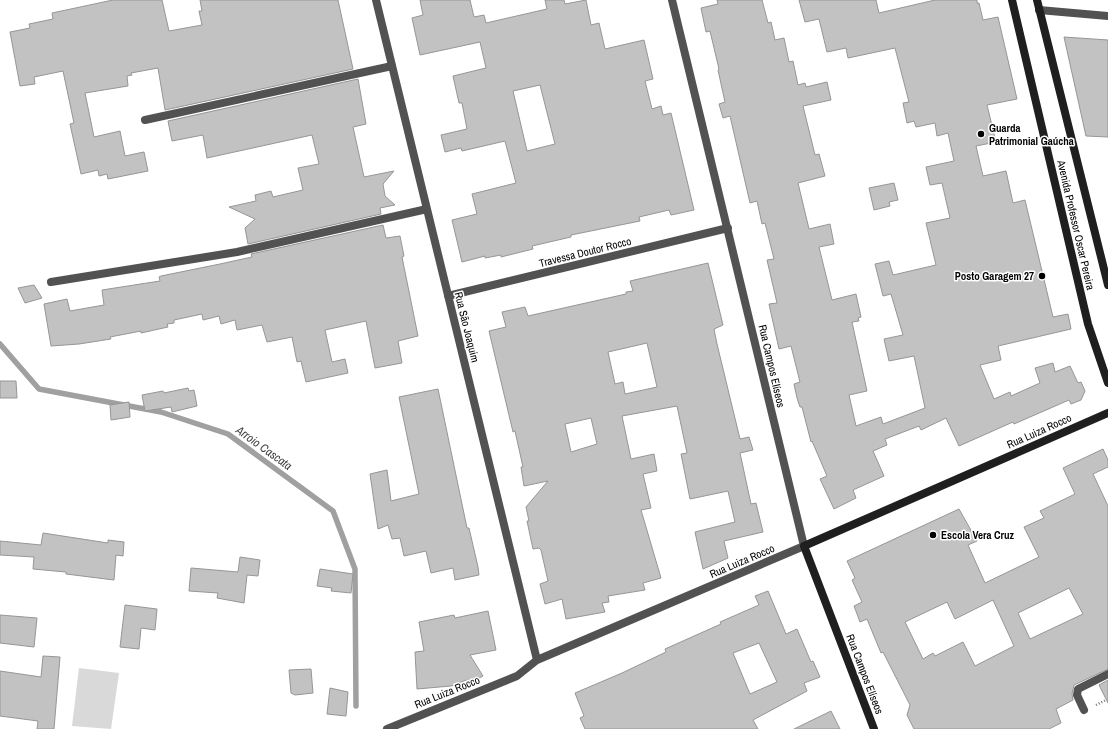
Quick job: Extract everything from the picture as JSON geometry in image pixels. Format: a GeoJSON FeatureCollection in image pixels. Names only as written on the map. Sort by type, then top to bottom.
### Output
{"type":"FeatureCollection","features":[{"type":"Feature","properties":{"kind":"main road","name":"Avenida Professor Oscar Pereira"},"geometry":{"type":"LineString","coordinates":[[1012,0],[1088,324],[1108,383]]}},
{"type":"Feature","properties":{"kind":"main road","name":"Avenida Professor Oscar Pereira"},"geometry":{"type":"LineString","coordinates":[[1036,0],[1108,285]]}},
{"type":"Feature","properties":{"kind":"main road","name":"Rua Luiza Rocco"},"geometry":{"type":"LineString","coordinates":[[804,546],[1108,413]]}},
{"type":"Feature","properties":{"kind":"main road","name":"Rua Campos Elíseos"},"geometry":{"type":"LineString","coordinates":[[804,546],[874,729]]}},
{"type":"Feature","properties":{"kind":"street","name":"Rua São Joaquim"},"geometry":{"type":"LineString","coordinates":[[376,0],[536,660]]}},
{"type":"Feature","properties":{"kind":"street","name":"Rua Campos Elíseos"},"geometry":{"type":"LineString","coordinates":[[672,0],[804,546]]}},
{"type":"Feature","properties":{"kind":"street"},"geometry":{"type":"LineString","coordinates":[[1039,10],[1108,16]]}},
{"type":"Feature","properties":{"kind":"street"},"geometry":{"type":"LineString","coordinates":[[145,120],[392,66]]}},
{"type":"Feature","properties":{"kind":"street"},"geometry":{"type":"LineString","coordinates":[[51,282],[238,252],[427,209]]}},
{"type":"Feature","properties":{"kind":"street","name":"Travessa Doutor Rocco"},"geometry":{"type":"LineString","coordinates":[[448,296],[728,228]]}},
{"type":"Feature","properties":{"kind":"street","name":"Rua Luiza Rocco"},"geometry":{"type":"LineString","coordinates":[[386,729],[517,676],[536,660],[804,546]]}},
{"type":"Feature","properties":{"kind":"street"},"geometry":{"type":"LineString","coordinates":[[1084,710],[1077,695],[1078,689],[1108,674]]}},
{"type":"Feature","properties":{"kind":"shaded area"},"geometry":{"type":"Polygon","coordinates":[[[79,668],[119,673],[111,729],[72,726],[79,668]]]}},
{"type":"Feature","properties":{"kind":"building"},"geometry":{"type":"Polygon","coordinates":[[[113,0],[162,0],[169,31],[202,25],[199,11],[202,11],[200,0],[338,0],[353,69],[165,110],[158,68],[131,73],[132,75],[127,76],[128,86],[85,93],[94,137],[120,131],[125,156],[144,152],[148,171],[108,179],[107,174],[99,176],[98,170],[81,174],[70,124],[74,123],[63,71],[34,77],[35,84],[20,86],[10,32],[30,28],[29,24],[53,19],[52,13],[113,0]]]}},
{"type":"Feature","properties":{"kind":"building"},"geometry":{"type":"Polygon","coordinates":[[[420,0],[470,0],[474,17],[484,15],[486,23],[547,9],[545,0],[564,0],[565,4],[586,0],[591,25],[599,23],[605,49],[644,40],[653,79],[645,81],[652,109],[661,106],[663,115],[671,113],[694,210],[671,215],[669,210],[639,217],[640,221],[571,235],[571,237],[532,246],[533,249],[501,257],[501,255],[485,258],[485,256],[462,262],[452,220],[477,214],[472,194],[516,183],[505,141],[462,151],[461,148],[445,152],[441,135],[467,129],[462,103],[459,103],[453,76],[486,68],[480,42],[420,55],[412,18],[423,15],[420,0]],[[540,85],[513,91],[527,151],[555,144],[540,85]]]}},
{"type":"Feature","properties":{"kind":"building"},"geometry":{"type":"Polygon","coordinates":[[[717,0],[762,0],[768,23],[771,22],[775,40],[784,38],[789,62],[793,61],[798,85],[805,83],[806,87],[827,82],[831,100],[803,106],[815,155],[819,154],[825,176],[798,183],[809,229],[830,224],[834,244],[819,247],[832,300],[856,294],[861,317],[858,318],[859,321],[852,322],[867,391],[849,395],[856,426],[881,417],[883,424],[925,408],[914,356],[889,361],[884,339],[903,335],[891,294],[883,296],[875,264],[889,261],[893,275],[936,265],[926,223],[950,218],[942,183],[930,185],[926,167],[954,161],[948,133],[937,136],[935,123],[916,127],[914,121],[907,123],[903,103],[909,102],[895,48],[848,58],[846,48],[827,52],[819,19],[805,22],[799,0],[876,0],[879,13],[935,0],[977,0],[983,20],[998,17],[1017,99],[987,105],[996,142],[976,146],[983,176],[1006,171],[1013,203],[1025,200],[1053,317],[1068,314],[1071,329],[998,346],[1001,360],[980,365],[994,399],[1010,392],[1011,396],[1040,383],[1035,368],[1053,363],[1055,372],[1070,366],[1078,383],[1081,382],[1085,391],[1081,400],[1071,404],[1069,400],[1014,424],[1013,422],[959,446],[946,418],[921,430],[919,426],[885,439],[887,445],[873,451],[884,476],[853,490],[856,498],[834,509],[820,479],[827,476],[812,441],[811,442],[802,407],[800,407],[797,398],[794,384],[800,382],[791,346],[779,349],[769,304],[777,303],[767,260],[774,259],[765,223],[762,224],[757,201],[750,203],[730,116],[723,118],[719,104],[725,102],[719,69],[710,31],[706,32],[701,8],[718,4],[717,0]]]}},
{"type":"Feature","properties":{"kind":"building"},"geometry":{"type":"Polygon","coordinates":[[[1064,37],[1108,40],[1108,137],[1086,136],[1064,37]]]}},
{"type":"Feature","properties":{"kind":"building"},"geometry":{"type":"Polygon","coordinates":[[[358,79],[366,124],[353,127],[364,177],[394,171],[383,184],[385,196],[395,205],[380,208],[381,214],[248,244],[245,228],[255,219],[229,207],[256,201],[255,195],[271,191],[273,197],[303,190],[298,168],[319,164],[312,135],[207,158],[203,135],[172,141],[168,121],[358,79]]]}},
{"type":"Feature","properties":{"kind":"building"},"geometry":{"type":"Polygon","coordinates":[[[894,183],[898,200],[889,202],[890,206],[874,210],[869,188],[894,183]]]}},
{"type":"Feature","properties":{"kind":"building"},"geometry":{"type":"Polygon","coordinates":[[[383,225],[386,238],[400,236],[404,256],[402,257],[418,336],[398,341],[402,363],[375,368],[366,321],[325,330],[332,362],[345,359],[348,373],[306,382],[301,361],[297,362],[292,337],[267,342],[262,325],[237,330],[235,320],[221,324],[219,316],[203,320],[202,314],[174,320],[174,323],[167,324],[168,327],[141,333],[141,331],[110,337],[111,339],[79,344],[51,346],[44,304],[67,299],[70,311],[104,305],[102,290],[160,281],[159,277],[161,276],[252,257],[251,254],[383,225]]]}},
{"type":"Feature","properties":{"kind":"building"},"geometry":{"type":"Polygon","coordinates":[[[708,263],[723,325],[714,329],[717,344],[740,439],[749,437],[753,450],[740,453],[751,504],[756,503],[763,532],[724,541],[728,558],[703,569],[695,532],[735,522],[728,491],[690,499],[681,454],[687,453],[677,406],[622,416],[631,459],[654,454],[657,471],[643,474],[651,508],[641,510],[661,578],[643,583],[645,590],[608,596],[609,602],[602,603],[605,612],[566,619],[562,599],[545,604],[540,584],[548,581],[541,550],[539,548],[533,549],[527,521],[529,521],[526,507],[548,481],[524,486],[521,467],[523,467],[515,431],[513,432],[489,331],[506,327],[502,312],[525,307],[528,316],[626,294],[626,292],[633,291],[630,281],[708,263]],[[647,343],[608,352],[615,384],[623,382],[625,394],[657,387],[647,343]],[[591,418],[565,424],[571,452],[597,444],[591,418]]]}},
{"type":"Feature","properties":{"kind":"building"},"geometry":{"type":"Polygon","coordinates":[[[34,285],[42,298],[25,303],[18,288],[34,285]]]}},
{"type":"Feature","properties":{"kind":"building"},"geometry":{"type":"Polygon","coordinates":[[[0,381],[16,381],[17,398],[0,398],[0,381]]]}},
{"type":"Feature","properties":{"kind":"building"},"geometry":{"type":"Polygon","coordinates":[[[188,388],[189,391],[194,390],[197,406],[172,412],[171,407],[145,411],[142,395],[163,391],[164,393],[188,388]]]}},
{"type":"Feature","properties":{"kind":"building"},"geometry":{"type":"Polygon","coordinates":[[[438,389],[467,528],[469,528],[479,575],[455,580],[453,568],[431,573],[426,551],[404,556],[400,538],[392,539],[388,525],[378,529],[370,474],[387,470],[391,501],[419,494],[399,397],[438,389]]]}},
{"type":"Feature","properties":{"kind":"building"},"geometry":{"type":"Polygon","coordinates":[[[129,402],[130,417],[111,420],[110,405],[129,402]]]}},
{"type":"Feature","properties":{"kind":"building"},"geometry":{"type":"Polygon","coordinates":[[[1103,449],[1108,460],[1108,467],[1093,474],[1108,506],[1108,669],[1074,685],[1072,694],[1073,700],[1056,709],[1061,723],[1049,729],[914,729],[907,715],[910,705],[883,652],[881,653],[867,619],[860,622],[854,606],[862,602],[852,580],[855,578],[847,561],[959,509],[977,541],[968,545],[985,583],[1039,557],[1024,527],[1044,518],[1040,511],[1075,494],[1063,468],[1103,449]],[[1069,588],[1018,613],[1030,639],[1083,614],[1069,588]],[[993,600],[955,619],[947,602],[905,622],[923,659],[933,653],[935,656],[963,642],[975,666],[1014,646],[993,600]]]}},
{"type":"Feature","properties":{"kind":"building"},"geometry":{"type":"Polygon","coordinates":[[[43,533],[108,543],[108,540],[124,542],[123,556],[116,555],[114,580],[66,574],[66,572],[33,569],[34,557],[0,555],[0,541],[41,545],[43,533]]]}},
{"type":"Feature","properties":{"kind":"building"},"geometry":{"type":"Polygon","coordinates":[[[240,557],[260,560],[258,576],[247,575],[244,603],[217,598],[218,593],[189,591],[191,568],[238,572],[240,557]]]}},
{"type":"Feature","properties":{"kind":"building"},"geometry":{"type":"Polygon","coordinates":[[[320,569],[353,574],[351,593],[331,591],[332,588],[317,586],[320,569]]]}},
{"type":"Feature","properties":{"kind":"building"},"geometry":{"type":"Polygon","coordinates":[[[768,591],[786,634],[797,629],[811,662],[813,661],[820,677],[804,683],[807,691],[753,720],[758,729],[585,729],[580,718],[584,716],[575,693],[666,652],[665,649],[759,605],[755,596],[768,591]],[[759,643],[733,653],[750,694],[777,682],[759,643]]]}},
{"type":"Feature","properties":{"kind":"building"},"geometry":{"type":"Polygon","coordinates":[[[125,605],[157,609],[155,630],[141,628],[139,649],[120,647],[125,605]]]}},
{"type":"Feature","properties":{"kind":"building"},"geometry":{"type":"Polygon","coordinates":[[[488,611],[496,650],[470,655],[483,676],[468,684],[466,680],[451,686],[417,689],[415,652],[424,651],[419,622],[454,615],[455,618],[488,611]]]}},
{"type":"Feature","properties":{"kind":"building"},"geometry":{"type":"Polygon","coordinates":[[[0,615],[37,618],[34,647],[0,643],[0,615]]]}},
{"type":"Feature","properties":{"kind":"building"},"geometry":{"type":"Polygon","coordinates":[[[43,656],[60,657],[54,729],[37,729],[38,721],[0,716],[0,671],[41,677],[43,656]]]}},
{"type":"Feature","properties":{"kind":"building"},"geometry":{"type":"Polygon","coordinates":[[[311,669],[313,693],[295,695],[291,693],[289,670],[311,669]]]}},
{"type":"Feature","properties":{"kind":"building"},"geometry":{"type":"Polygon","coordinates":[[[1108,680],[1108,703],[1099,685],[1108,680]]]}},
{"type":"Feature","properties":{"kind":"building"},"geometry":{"type":"Polygon","coordinates":[[[330,688],[348,692],[346,716],[327,714],[330,688]]]}},
{"type":"Feature","properties":{"kind":"building"},"geometry":{"type":"Polygon","coordinates":[[[831,711],[840,729],[794,729],[831,711]]]}},
{"type":"Feature","properties":{"kind":"waterway","name":"Arroio Cascata"},"geometry":{"type":"LineString","coordinates":[[0,344],[39,389],[161,412],[228,434],[333,511],[355,569],[356,706]]}},
{"type":"Feature","properties":{"kind":"place","name":"Guarda Patrimonial Gaúcha"},"geometry":{"type":"Point","coordinates":[981,134]}},
{"type":"Feature","properties":{"kind":"place","name":"Posto Garagem 27"},"geometry":{"type":"Point","coordinates":[1042,276]}},
{"type":"Feature","properties":{"kind":"place","name":"Escola Vera Cruz"},"geometry":{"type":"Point","coordinates":[933,535]}}]}
